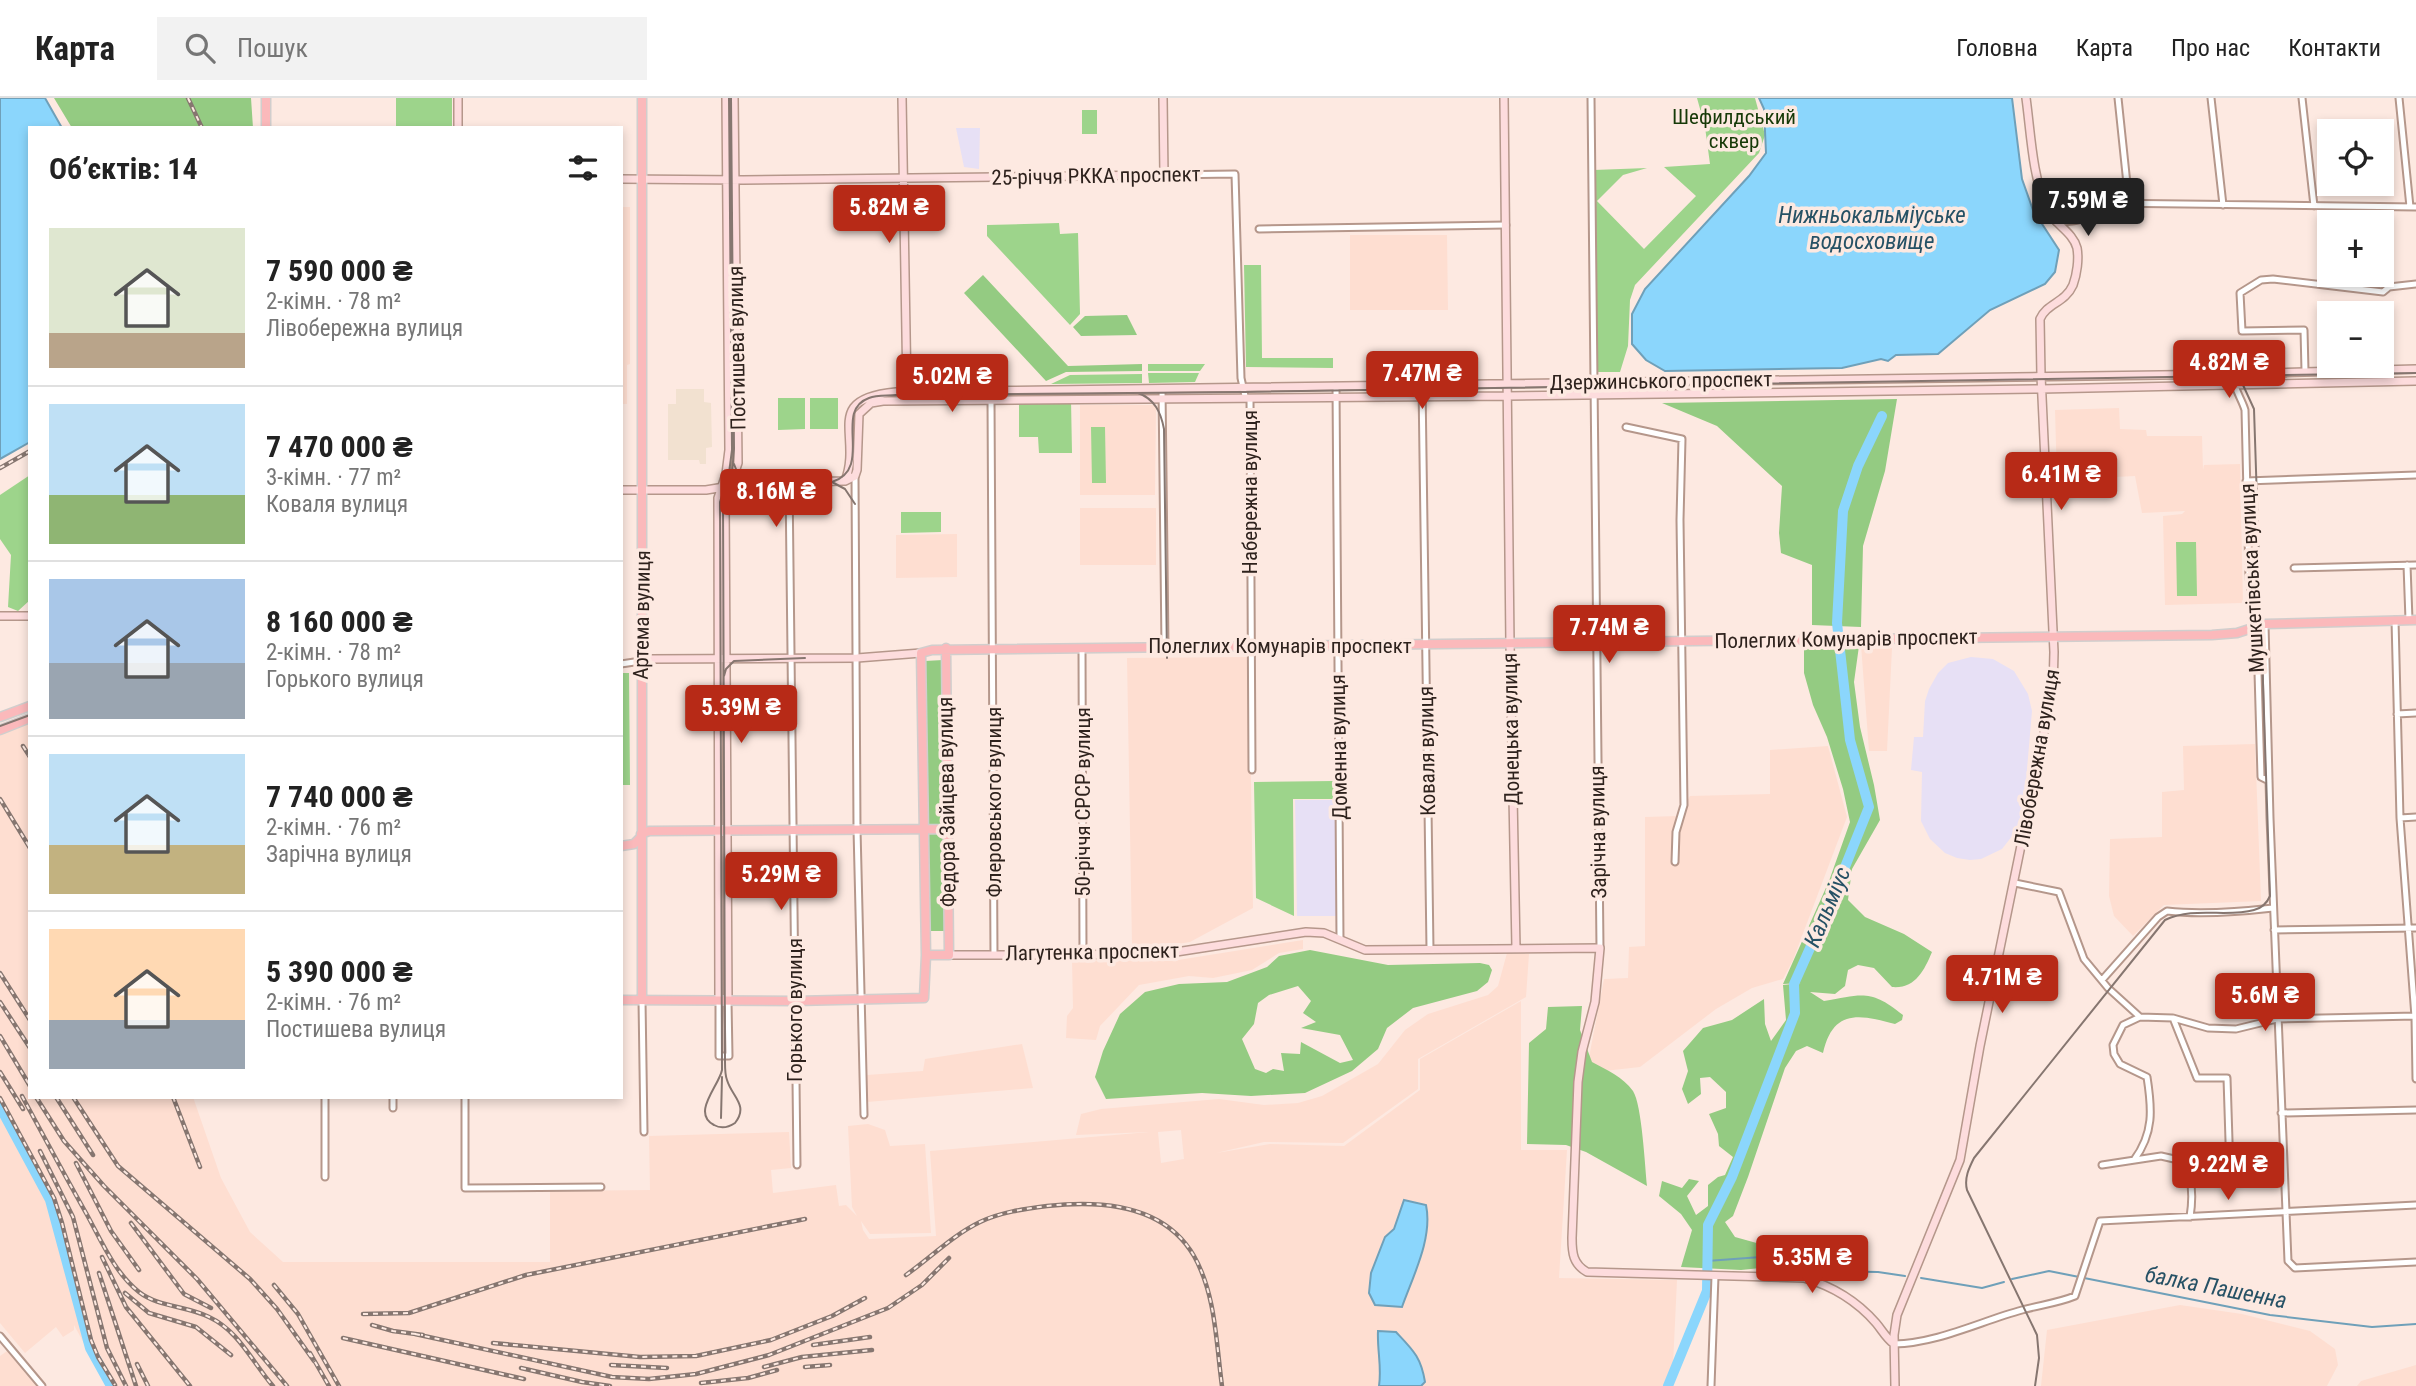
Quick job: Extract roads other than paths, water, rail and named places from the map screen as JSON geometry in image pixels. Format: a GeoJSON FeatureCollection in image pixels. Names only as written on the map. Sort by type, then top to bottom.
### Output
{"type":"FeatureCollection","features":[{"type":"Feature","properties":{"kind":"main road"},"geometry":{"type":"LineString","coordinates":[[265,98],[266,126]]}},
{"type":"Feature","properties":{"kind":"main road","name":"Артема вулиця"},"geometry":{"type":"LineString","coordinates":[[642,98],[642,1000]]}},
{"type":"Feature","properties":{"kind":"main road","name":"Полеглих Комунарів проспект"},"geometry":{"type":"LineString","coordinates":[[921,653],[946,648],[1082,649],[2212,635],[2236,633],[2261,626],[2413,620]]}},
{"type":"Feature","properties":{"kind":"main road","name":"Федора Зайцева вулиця"},"geometry":{"type":"LineString","coordinates":[[946,648],[949,955]]}},
{"type":"Feature","properties":{"kind":"main road","name":"Федора Зайцева вулиця"},"geometry":{"type":"LineString","coordinates":[[921,653],[926,956]]}},
{"type":"Feature","properties":{"kind":"main road"},"geometry":{"type":"LineString","coordinates":[[0,717],[28,707]]}},
{"type":"Feature","properties":{"kind":"main road"},"geometry":{"type":"LineString","coordinates":[[0,730],[28,719]]}},
{"type":"Feature","properties":{"kind":"main road"},"geometry":{"type":"LineString","coordinates":[[623,846],[634,844],[639,841],[641,834],[649,831],[948,829]]}},
{"type":"Feature","properties":{"kind":"main road","name":"Лагутенка проспект"},"geometry":{"type":"LineString","coordinates":[[926,956],[949,955]]}},
{"type":"Feature","properties":{"kind":"main road"},"geometry":{"type":"LineString","coordinates":[[623,1000],[795,1002],[924,998],[926,956]]}},
{"type":"Feature","properties":{"kind":"street"},"geometry":{"type":"LineString","coordinates":[[458,98],[458,126]]}},
{"type":"Feature","properties":{"kind":"street","name":"Постишева вулиця"},"geometry":{"type":"LineString","coordinates":[[724,488],[729,450],[726,98]]}},
{"type":"Feature","properties":{"kind":"street","name":"Постишева вулиця"},"geometry":{"type":"LineString","coordinates":[[721,659],[719,830],[724,1001],[729,1056],[719,1056],[724,1001],[729,830],[721,659],[718,498],[736,471],[738,463],[734,98]]}},
{"type":"Feature","properties":{"kind":"street"},"geometry":{"type":"LineString","coordinates":[[902,98],[906,392],[913,400]]}},
{"type":"Feature","properties":{"kind":"street"},"geometry":{"type":"LineString","coordinates":[[1163,98],[1164,175]]}},
{"type":"Feature","properties":{"kind":"street"},"geometry":{"type":"LineString","coordinates":[[1504,98],[1507,384]]}},
{"type":"Feature","properties":{"kind":"street"},"geometry":{"type":"LineString","coordinates":[[1591,98],[1594,383]]}},
{"type":"Feature","properties":{"kind":"street","name":"Лівобережна вулиця"},"geometry":{"type":"LineString","coordinates":[[1895,1386],[1894,1344],[1897,1315],[1960,1160],[1980,1046],[2053,689],[2054,636],[2041,389],[2042,315],[2067,295],[2073,286],[2077,269],[2076,246],[2047,209],[2037,180],[2026,98]]}},
{"type":"Feature","properties":{"kind":"street"},"geometry":{"type":"LineString","coordinates":[[2118,98],[2129,203]]}},
{"type":"Feature","properties":{"kind":"street"},"geometry":{"type":"LineString","coordinates":[[2211,98],[2223,205]]}},
{"type":"Feature","properties":{"kind":"street"},"geometry":{"type":"LineString","coordinates":[[2302,98],[2314,206]]}},
{"type":"Feature","properties":{"kind":"street"},"geometry":{"type":"LineString","coordinates":[[2056,222],[2082,221],[2094,204],[2413,207],[2399,98]]}},
{"type":"Feature","properties":{"kind":"street","name":"25-річчя РККА проспект"},"geometry":{"type":"LineString","coordinates":[[623,180],[1235,174]]}},
{"type":"Feature","properties":{"kind":"street","name":"Набережна вулиця"},"geometry":{"type":"LineString","coordinates":[[1235,174],[1241,378],[1245,396],[1250,399],[1252,770]]}},
{"type":"Feature","properties":{"kind":"street"},"geometry":{"type":"LineString","coordinates":[[1259,229],[1506,225]]}},
{"type":"Feature","properties":{"kind":"street"},"geometry":{"type":"LineString","coordinates":[[2305,371],[2304,330],[2242,331],[2240,293],[2261,280],[2383,292],[2389,287],[2416,285]]}},
{"type":"Feature","properties":{"kind":"street","name":"Дзержинського проспект"},"geometry":{"type":"LineString","coordinates":[[845,481],[849,466],[850,420],[856,405],[868,396],[906,392],[2232,374],[2416,369]]}},
{"type":"Feature","properties":{"kind":"street","name":"Мушкетівська вулиця"},"geometry":{"type":"LineString","coordinates":[[2232,374],[2233,386],[2241,397],[2245,410],[2249,577],[2261,626],[2288,1261],[2295,1268],[2416,1262]]}},
{"type":"Feature","properties":{"kind":"street","name":"Дзержинського проспект"},"geometry":{"type":"LineString","coordinates":[[855,476],[858,466],[858,420],[862,410],[870,403],[913,400],[1507,396],[2416,381]]}},
{"type":"Feature","properties":{"kind":"street","name":"Зарічна вулиця"},"geometry":{"type":"LineString","coordinates":[[1594,383],[1600,948],[1595,1002],[1582,1052],[1578,1082],[1572,1238],[1574,1261],[1579,1268],[1587,1272],[1715,1276]]}},
{"type":"Feature","properties":{"kind":"street","name":"Донецька вулиця"},"geometry":{"type":"LineString","coordinates":[[1507,384],[1516,948]]}},
{"type":"Feature","properties":{"kind":"street","name":"Коваля вулиця"},"geometry":{"type":"LineString","coordinates":[[1422,385],[1430,949]]}},
{"type":"Feature","properties":{"kind":"street","name":"Доменна вулиця"},"geometry":{"type":"LineString","coordinates":[[1336,386],[1340,939]]}},
{"type":"Feature","properties":{"kind":"street"},"geometry":{"type":"LineString","coordinates":[[1162,389],[1165,647]]}},
{"type":"Feature","properties":{"kind":"street"},"geometry":{"type":"LineString","coordinates":[[991,399],[994,649]]}},
{"type":"Feature","properties":{"kind":"street"},"geometry":{"type":"LineString","coordinates":[[1626,427],[1682,439],[1680,520],[1684,804],[1676,832],[1675,862]]}},
{"type":"Feature","properties":{"kind":"street"},"geometry":{"type":"LineString","coordinates":[[738,463],[746,480],[754,482]]}},
{"type":"Feature","properties":{"kind":"street"},"geometry":{"type":"LineString","coordinates":[[2246,481],[2416,475]]}},
{"type":"Feature","properties":{"kind":"street"},"geometry":{"type":"LineString","coordinates":[[623,491],[724,488],[754,482],[832,482],[845,481],[855,476],[857,829],[864,1115]]}},
{"type":"Feature","properties":{"kind":"street","name":"Горького вулиця"},"geometry":{"type":"LineString","coordinates":[[789,482],[797,1165]]}},
{"type":"Feature","properties":{"kind":"street"},"geometry":{"type":"LineString","coordinates":[[2407,565],[2413,620]]}},
{"type":"Feature","properties":{"kind":"street"},"geometry":{"type":"LineString","coordinates":[[2294,568],[2416,565]]}},
{"type":"Feature","properties":{"kind":"street"},"geometry":{"type":"LineString","coordinates":[[0,616],[28,616]]}},
{"type":"Feature","properties":{"kind":"street"},"geometry":{"type":"LineString","coordinates":[[2395,620],[2400,818],[2415,1016],[2416,1079]]}},
{"type":"Feature","properties":{"kind":"street","name":"Мушкетівська вулиця"},"geometry":{"type":"LineString","coordinates":[[2261,626],[2261,777],[2269,781]]}},
{"type":"Feature","properties":{"kind":"street","name":"Флеровського вулиця"},"geometry":{"type":"LineString","coordinates":[[994,649],[994,955]]}},
{"type":"Feature","properties":{"kind":"street","name":"50-річчя СРСР вулиця"},"geometry":{"type":"LineString","coordinates":[[1082,649],[1083,955]]}},
{"type":"Feature","properties":{"kind":"street","name":"Полеглих Комунарів проспект"},"geometry":{"type":"LineString","coordinates":[[792,658],[857,658],[921,653]]}},
{"type":"Feature","properties":{"kind":"street"},"geometry":{"type":"LineString","coordinates":[[623,664],[650,659],[792,658]]}},
{"type":"Feature","properties":{"kind":"street"},"geometry":{"type":"LineString","coordinates":[[2398,714],[2416,713]]}},
{"type":"Feature","properties":{"kind":"street"},"geometry":{"type":"LineString","coordinates":[[2400,818],[2416,817]]}},
{"type":"Feature","properties":{"kind":"street"},"geometry":{"type":"LineString","coordinates":[[2015,883],[2059,892],[2084,959],[2140,1017]]}},
{"type":"Feature","properties":{"kind":"street"},"geometry":{"type":"LineString","coordinates":[[2102,980],[2158,917],[2167,911],[2180,914],[2273,908]]}},
{"type":"Feature","properties":{"kind":"street"},"geometry":{"type":"LineString","coordinates":[[2274,930],[2416,928]]}},
{"type":"Feature","properties":{"kind":"street","name":"Лагутенка проспект"},"geometry":{"type":"LineString","coordinates":[[949,955],[1176,952],[1306,932],[1324,933],[1365,950],[1600,948]]}},
{"type":"Feature","properties":{"kind":"street","name":"Артема вулиця"},"geometry":{"type":"LineString","coordinates":[[642,1000],[644,1132]]}},
{"type":"Feature","properties":{"kind":"street"},"geometry":{"type":"LineString","coordinates":[[2134,1160],[2145,1145],[2151,1110],[2147,1077],[2120,1063],[2113,1054],[2113,1045],[2123,1026],[2140,1017],[2173,1018],[2208,1028],[2236,1029],[2277,1019],[2415,1016]]}},
{"type":"Feature","properties":{"kind":"street"},"geometry":{"type":"LineString","coordinates":[[2173,1018],[2197,1078],[2227,1078],[2230,1172]]}},
{"type":"Feature","properties":{"kind":"street"},"geometry":{"type":"LineString","coordinates":[[325,1177],[326,1099]]}},
{"type":"Feature","properties":{"kind":"street"},"geometry":{"type":"LineString","coordinates":[[393,1099],[393,1108]]}},
{"type":"Feature","properties":{"kind":"street"},"geometry":{"type":"LineString","coordinates":[[465,1099],[465,1188],[601,1187]]}},
{"type":"Feature","properties":{"kind":"street"},"geometry":{"type":"LineString","coordinates":[[2281,1113],[2416,1110]]}},
{"type":"Feature","properties":{"kind":"street"},"geometry":{"type":"LineString","coordinates":[[2102,1165],[2161,1156],[2183,1161],[2189,1171],[2192,1203],[2190,1217]]}},
{"type":"Feature","properties":{"kind":"street"},"geometry":{"type":"LineString","coordinates":[[1711,1386],[1715,1276],[1787,1276],[1821,1283],[1843,1293],[1874,1321],[1894,1344],[1950,1332],[2076,1296],[2101,1221],[2416,1205]]}},
{"type":"Feature","properties":{"kind":"street"},"geometry":{"type":"LineString","coordinates":[[1874,1321],[1882,1323],[1897,1315]]}},
{"type":"Feature","properties":{"kind":"street"},"geometry":{"type":"LineString","coordinates":[[1,1340],[43,1386]]}},
{"type":"Feature","properties":{"kind":"water"},"geometry":{"type":"Polygon","coordinates":[[[0,98],[45,98],[61,126],[28,126],[28,443],[0,459],[0,98]]]}},
{"type":"Feature","properties":{"kind":"water","name":"Нижньокальміуське водосховище"},"geometry":{"type":"Polygon","coordinates":[[[1759,98],[2012,98],[2022,179],[2033,210],[2059,250],[2055,272],[2045,284],[1990,310],[1938,354],[1896,355],[1888,361],[1881,359],[1842,368],[1665,371],[1646,360],[1632,344],[1632,314],[1645,289],[1749,176],[1766,153],[1764,109],[1759,98]]]}},
{"type":"Feature","properties":{"kind":"water"},"geometry":{"type":"Polygon","coordinates":[[[1404,1200],[1426,1205],[1427,1230],[1424,1244],[1402,1307],[1375,1305],[1369,1293],[1371,1273],[1385,1237],[1394,1229],[1404,1200]]]}},
{"type":"Feature","properties":{"kind":"water"},"geometry":{"type":"Polygon","coordinates":[[[1378,1331],[1396,1332],[1412,1349],[1423,1373],[1425,1382],[1421,1386],[1379,1386],[1378,1331]]]}},
{"type":"Feature","properties":{"kind":"waterway","name":"Кальміус"},"geometry":{"type":"LineString","coordinates":[[1668,1386],[1707,1291],[1708,1225],[1732,1177],[1795,1013],[1794,984],[1869,807],[1850,740],[1837,623],[1843,511],[1858,466],[1882,416]]}},
{"type":"Feature","properties":{"kind":"waterway"},"geometry":{"type":"LineString","coordinates":[[0,1107],[50,1200],[90,1348],[111,1386]]}},
{"type":"Feature","properties":{"kind":"waterway","name":"балка Пашенна"},"geometry":{"type":"LineString","coordinates":[[1707,1261],[1761,1257],[1821,1271],[1878,1272],[1905,1276]]}},
{"type":"Feature","properties":{"kind":"waterway","name":"балка Пашенна"},"geometry":{"type":"LineString","coordinates":[[2012,1279],[2049,1271],[2270,1315],[2372,1327],[2416,1324]]}},
{"type":"Feature","properties":{"kind":"waterway","name":"балка Пашенна"},"geometry":{"type":"LineString","coordinates":[[1921,1278],[1982,1288],[2004,1282]]}},
{"type":"Feature","properties":{"kind":"tram line"},"geometry":{"type":"LineString","coordinates":[[729,98],[732,450],[729,473],[720,502],[722,1070],[708,1099],[705,1114],[714,1125],[722,1127],[735,1123],[740,1111],[726,1078],[725,1064],[723,502],[732,474],[734,449],[731,98]]}},
{"type":"Feature","properties":{"kind":"tram line"},"geometry":{"type":"LineString","coordinates":[[832,482],[844,475],[851,465],[852,427],[859,405],[869,398],[896,395],[2416,373]]}},
{"type":"Feature","properties":{"kind":"tram line"},"geometry":{"type":"LineString","coordinates":[[2035,1386],[2039,1358],[2037,1335],[1967,1190],[1967,1177],[1972,1162],[2165,920],[2188,914],[2254,910],[2264,905],[2270,896],[2254,409],[2243,385],[2228,378]]}},
{"type":"Feature","properties":{"kind":"tram line"},"geometry":{"type":"LineString","coordinates":[[1138,393],[1156,407],[1164,429],[1167,658]]}},
{"type":"Feature","properties":{"kind":"tram line"},"geometry":{"type":"LineString","coordinates":[[734,464],[741,477],[754,482]]}},
{"type":"Feature","properties":{"kind":"tram line"},"geometry":{"type":"LineString","coordinates":[[789,499],[799,485],[809,482]]}},
{"type":"Feature","properties":{"kind":"tram line"},"geometry":{"type":"LineString","coordinates":[[832,482],[845,489],[855,504]]}},
{"type":"Feature","properties":{"kind":"tram line"},"geometry":{"type":"LineString","coordinates":[[724,676],[726,669],[734,661],[805,658]]}},
{"type":"Feature","properties":{"kind":"tram line"},"geometry":{"type":"LineString","coordinates":[[0,726],[28,716]]}},
{"type":"Feature","properties":{"kind":"tram line"},"geometry":{"type":"LineString","coordinates":[[721,1118],[722,1077]]}},
{"type":"Feature","properties":{"kind":"railway"},"geometry":{"type":"LineString","coordinates":[[188,98],[201,126]]}},
{"type":"Feature","properties":{"kind":"railway"},"geometry":{"type":"LineString","coordinates":[[0,468],[28,452]]}},
{"type":"Feature","properties":{"kind":"railway"},"geometry":{"type":"LineString","coordinates":[[23,746],[28,754]]}},
{"type":"Feature","properties":{"kind":"railway"},"geometry":{"type":"LineString","coordinates":[[0,799],[28,845]]}},
{"type":"Feature","properties":{"kind":"railway"},"geometry":{"type":"LineString","coordinates":[[0,973],[28,1017]]}},
{"type":"Feature","properties":{"kind":"railway"},"geometry":{"type":"LineString","coordinates":[[0,1002],[28,1045]]}},
{"type":"Feature","properties":{"kind":"railway"},"geometry":{"type":"LineString","coordinates":[[0,1036],[28,1083]]}},
{"type":"Feature","properties":{"kind":"railway"},"geometry":{"type":"LineString","coordinates":[[0,1072],[23,1109]]}},
{"type":"Feature","properties":{"kind":"railway"},"geometry":{"type":"LineString","coordinates":[[22,1096],[122,1275],[147,1297],[200,1313],[220,1323],[237,1339],[273,1386]]}},
{"type":"Feature","properties":{"kind":"railway"},"geometry":{"type":"LineString","coordinates":[[0,1098],[54,1198],[91,1340],[115,1385]]}},
{"type":"Feature","properties":{"kind":"railway"},"geometry":{"type":"LineString","coordinates":[[37,1099],[64,1141],[104,1186],[197,1279],[287,1386]]}},
{"type":"Feature","properties":{"kind":"railway"},"geometry":{"type":"LineString","coordinates":[[57,1099],[93,1155]]}},
{"type":"Feature","properties":{"kind":"railway"},"geometry":{"type":"LineString","coordinates":[[74,1099],[118,1166],[250,1279],[277,1309],[314,1361]]}},
{"type":"Feature","properties":{"kind":"railway"},"geometry":{"type":"LineString","coordinates":[[174,1099],[200,1167]]}},
{"type":"Feature","properties":{"kind":"railway"},"geometry":{"type":"LineString","coordinates":[[40,1151],[73,1217],[107,1348],[126,1386]]}},
{"type":"Feature","properties":{"kind":"railway"},"geometry":{"type":"LineString","coordinates":[[76,1163],[111,1231],[139,1270]]}},
{"type":"Feature","properties":{"kind":"railway"},"geometry":{"type":"LineString","coordinates":[[906,1275],[970,1227],[1004,1213],[1067,1204],[1109,1205],[1129,1209],[1166,1225],[1194,1256],[1211,1303],[1222,1386]]}},
{"type":"Feature","properties":{"kind":"railway"},"geometry":{"type":"LineString","coordinates":[[363,1314],[409,1313],[526,1275],[805,1219]]}},
{"type":"Feature","properties":{"kind":"railway"},"geometry":{"type":"LineString","coordinates":[[131,1223],[184,1294],[211,1308]]}},
{"type":"Feature","properties":{"kind":"railway"},"geometry":{"type":"LineString","coordinates":[[102,1257],[126,1307],[190,1386]]}},
{"type":"Feature","properties":{"kind":"railway"},"geometry":{"type":"LineString","coordinates":[[415,1334],[612,1377],[649,1379],[696,1374],[769,1355],[888,1308],[922,1285],[949,1258]]}},
{"type":"Feature","properties":{"kind":"railway"},"geometry":{"type":"LineString","coordinates":[[99,1273],[136,1386]]}},
{"type":"Feature","properties":{"kind":"railway"},"geometry":{"type":"LineString","coordinates":[[274,1285],[298,1314],[339,1386]]}},
{"type":"Feature","properties":{"kind":"railway"},"geometry":{"type":"LineString","coordinates":[[125,1293],[149,1313],[196,1327],[231,1355]]}},
{"type":"Feature","properties":{"kind":"railway"},"geometry":{"type":"LineString","coordinates":[[493,1343],[640,1357],[696,1356],[771,1340],[832,1316],[865,1298]]}},
{"type":"Feature","properties":{"kind":"railway"},"geometry":{"type":"LineString","coordinates":[[372,1325],[423,1335]]}},
{"type":"Feature","properties":{"kind":"railway"},"geometry":{"type":"LineString","coordinates":[[813,1345],[870,1337]]}},
{"type":"Feature","properties":{"kind":"railway"},"geometry":{"type":"LineString","coordinates":[[343,1338],[524,1379]]}},
{"type":"Feature","properties":{"kind":"railway"},"geometry":{"type":"LineString","coordinates":[[764,1367],[802,1357],[872,1350]]}},
{"type":"Feature","properties":{"kind":"railway"},"geometry":{"type":"LineString","coordinates":[[310,1353],[329,1386]]}},
{"type":"Feature","properties":{"kind":"railway"},"geometry":{"type":"LineString","coordinates":[[137,1364],[148,1386]]}},
{"type":"Feature","properties":{"kind":"railway"},"geometry":{"type":"LineString","coordinates":[[611,1365],[667,1368]]}},
{"type":"Feature","properties":{"kind":"railway"},"geometry":{"type":"LineString","coordinates":[[805,1367],[830,1365]]}},
{"type":"Feature","properties":{"kind":"railway"},"geometry":{"type":"LineString","coordinates":[[521,1368],[610,1386]]}},
{"type":"Feature","properties":{"kind":"railway"},"geometry":{"type":"LineString","coordinates":[[701,1383],[748,1378],[777,1370]]}},
{"type":"Feature","properties":{"kind":"park label","name":"Шефилдський сквер"},"geometry":{"type":"Point","coordinates":[1734,129]}}]}
